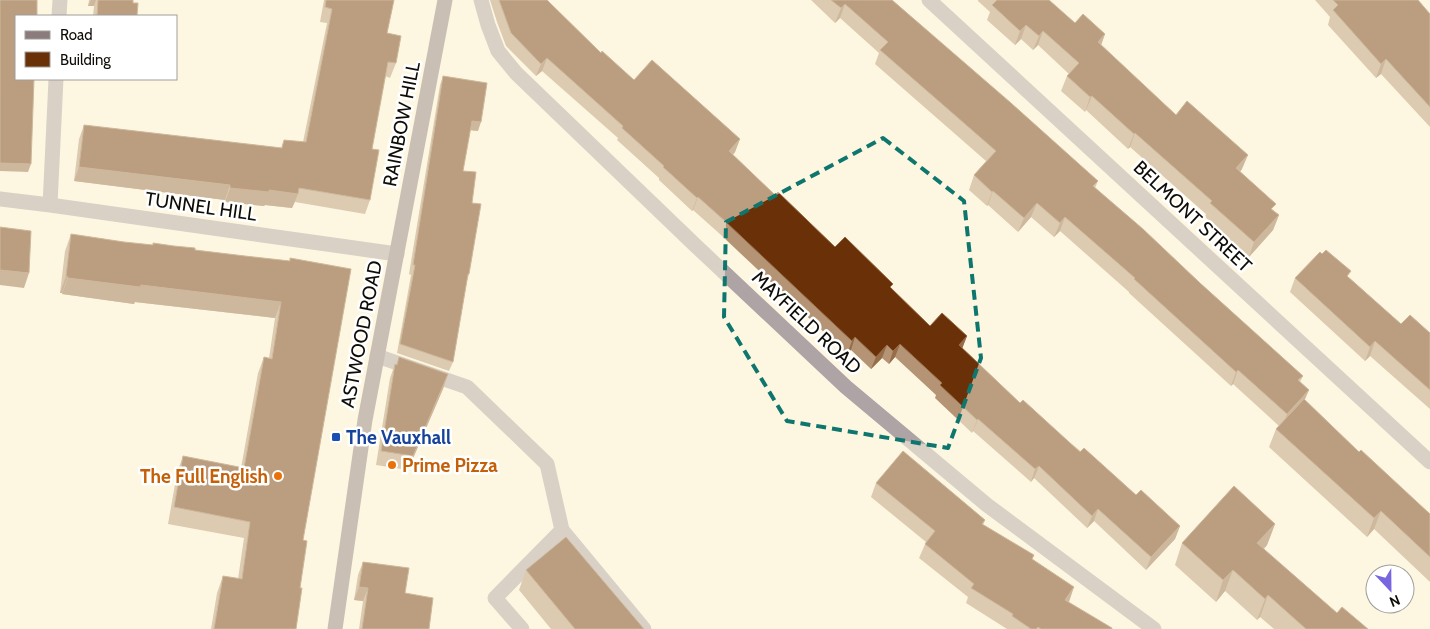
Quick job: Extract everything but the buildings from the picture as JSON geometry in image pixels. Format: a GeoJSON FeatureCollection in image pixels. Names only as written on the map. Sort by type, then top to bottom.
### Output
{"type":"FeatureCollection","features":[{"type":"Feature","properties":{"kind":"main road","name":"RAINBOW HILL"},"geometry":{"type":"LineString","coordinates":[[397,254],[445,0]]}},
{"type":"Feature","properties":{"kind":"main road","name":"ASTWOOD ROAD"},"geometry":{"type":"LineString","coordinates":[[335,629],[365,420],[397,254]]}},
{"type":"Feature","properties":{"kind":"street"},"geometry":{"type":"LineString","coordinates":[[59,15],[60,0]]}},
{"type":"Feature","properties":{"kind":"street","name":"MAYFIELD ROAD"},"geometry":{"type":"LineString","coordinates":[[482,0],[488,25],[498,51],[516,73],[839,380],[987,505],[1154,629]]}},
{"type":"Feature","properties":{"kind":"street","name":"BELMONT STREET"},"geometry":{"type":"LineString","coordinates":[[929,0],[1430,462]]}},
{"type":"Feature","properties":{"kind":"street"},"geometry":{"type":"LineString","coordinates":[[50,205],[56,80]]}},
{"type":"Feature","properties":{"kind":"street","name":"TUNNEL HILL"},"geometry":{"type":"LineString","coordinates":[[0,199],[397,254]]}},
{"type":"Feature","properties":{"kind":"street"},"geometry":{"type":"LineString","coordinates":[[377,356],[467,387],[547,464],[562,530],[644,629]]}},
{"type":"Feature","properties":{"kind":"street"},"geometry":{"type":"LineString","coordinates":[[522,629],[495,598],[562,530]]}},
{"type":"Feature","properties":{"kind":"highlighted area"},"geometry":{"type":"Polygon","coordinates":[[[883,138],[964,201],[981,358],[948,448],[787,421],[724,317],[726,222],[883,138]]]}},
{"type":"Feature","properties":{"kind":"place","name":"The Vauxhall"},"geometry":{"type":"Point","coordinates":[336,437]}},
{"type":"Feature","properties":{"kind":"place","name":"Prime Pizza"},"geometry":{"type":"Point","coordinates":[392,465]}},
{"type":"Feature","properties":{"kind":"place","name":"The Full English"},"geometry":{"type":"Point","coordinates":[278,476]}}]}
